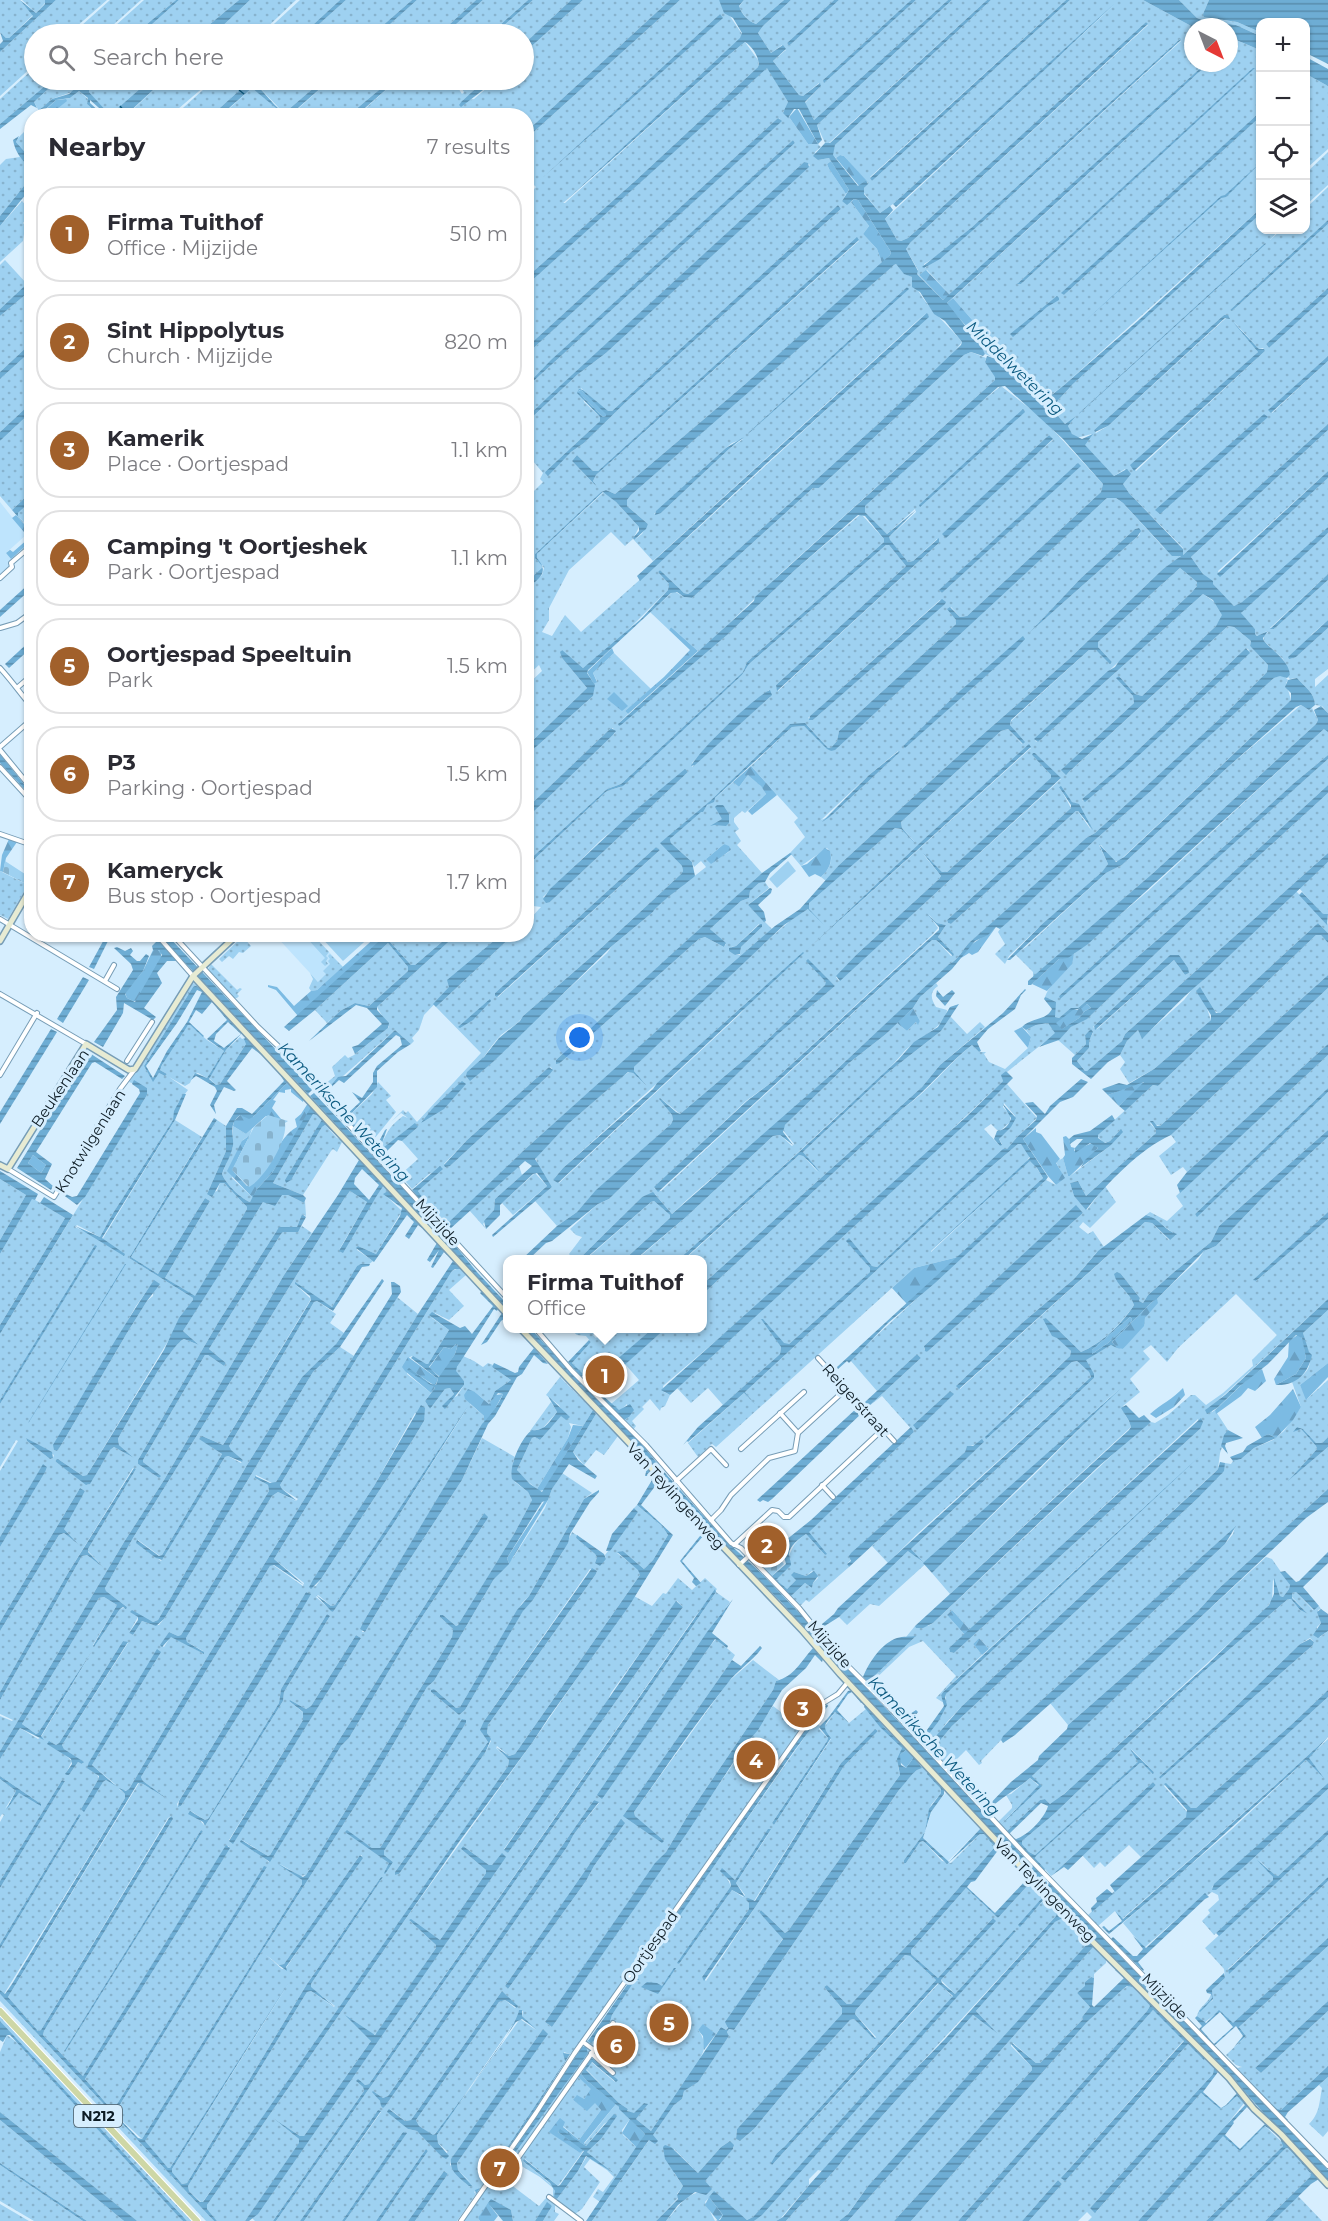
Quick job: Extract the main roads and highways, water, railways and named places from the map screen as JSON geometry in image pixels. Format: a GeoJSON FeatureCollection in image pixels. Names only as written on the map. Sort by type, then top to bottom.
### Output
{"type":"FeatureCollection","features":[{"type":"Feature","properties":{"kind":"main road","name":"N212"},"geometry":{"type":"LineString","coordinates":[[0,2011],[197,2221]]}},
{"type":"Feature","properties":{"kind":"water"},"geometry":{"type":"Polygon","coordinates":[[[20,0],[36,13],[45,4],[45,0],[56,0],[30,24],[24,24],[33,16],[20,0]]]}},
{"type":"Feature","properties":{"kind":"water"},"geometry":{"type":"Polygon","coordinates":[[[176,0],[179,0],[152,24],[147,24],[176,0]]]}},
{"type":"Feature","properties":{"kind":"water"},"geometry":{"type":"Polygon","coordinates":[[[239,0],[250,0],[225,24],[210,24],[239,0]]]}},
{"type":"Feature","properties":{"kind":"water"},"geometry":{"type":"Polygon","coordinates":[[[340,0],[346,0],[319,24],[314,24],[340,0]]]}},
{"type":"Feature","properties":{"kind":"water"},"geometry":{"type":"Polygon","coordinates":[[[412,0],[417,0],[390,24],[384,24],[412,0]]]}},
{"type":"Feature","properties":{"kind":"water"},"geometry":{"type":"Polygon","coordinates":[[[476,0],[483,0],[456,24],[450,24],[476,0]]]}},
{"type":"Feature","properties":{"kind":"water"},"geometry":{"type":"Polygon","coordinates":[[[528,0],[533,0],[505,24],[501,24],[528,0]]]}},
{"type":"Feature","properties":{"kind":"water"},"geometry":{"type":"Polygon","coordinates":[[[571,0],[583,0],[534,44],[534,35],[571,0]]]}},
{"type":"Feature","properties":{"kind":"water"},"geometry":{"type":"Polygon","coordinates":[[[670,0],[680,0],[534,132],[534,125],[670,0]]]}},
{"type":"Feature","properties":{"kind":"water"},"geometry":{"type":"Polygon","coordinates":[[[719,0],[744,0],[739,6],[740,9],[750,21],[756,24],[784,0],[791,0],[758,33],[771,53],[783,45],[786,49],[773,61],[799,95],[803,96],[820,83],[821,86],[805,102],[814,120],[948,0],[952,0],[817,125],[822,140],[818,144],[799,109],[794,109],[788,118],[783,113],[788,102],[767,68],[534,279],[534,271],[758,67],[755,53],[745,42],[561,205],[740,38],[742,33],[733,18],[724,13],[719,0]]]}},
{"type":"Feature","properties":{"kind":"water"},"geometry":{"type":"Polygon","coordinates":[[[834,0],[839,0],[789,46],[787,43],[834,0]]]}},
{"type":"Feature","properties":{"kind":"water"},"geometry":{"type":"Polygon","coordinates":[[[911,0],[916,0],[824,83],[823,80],[911,0]]]}},
{"type":"Feature","properties":{"kind":"water"},"geometry":{"type":"Polygon","coordinates":[[[987,0],[991,0],[835,145],[833,155],[858,186],[866,180],[868,184],[864,188],[864,194],[880,213],[890,206],[893,210],[885,219],[897,240],[908,238],[1146,22],[1148,24],[910,243],[906,249],[918,271],[917,274],[943,300],[1196,72],[1199,72],[947,303],[980,344],[985,354],[983,356],[971,352],[964,355],[819,488],[813,488],[692,598],[684,597],[677,592],[671,593],[588,670],[587,673],[595,685],[593,696],[534,749],[534,739],[587,688],[562,658],[560,652],[562,650],[583,668],[641,619],[668,590],[669,584],[658,572],[660,570],[684,593],[691,592],[878,424],[962,342],[945,321],[934,314],[920,292],[912,287],[912,277],[904,274],[896,264],[894,265],[631,495],[627,500],[627,506],[648,524],[634,540],[639,527],[616,502],[603,492],[537,554],[542,566],[535,558],[535,554],[601,492],[606,490],[615,494],[631,481],[743,386],[890,255],[891,252],[858,200],[854,199],[847,205],[842,201],[849,190],[829,158],[818,160],[813,156],[987,0]]]}},
{"type":"Feature","properties":{"kind":"water"},"geometry":{"type":"Polygon","coordinates":[[[1066,0],[1070,0],[872,181],[870,178],[1066,0]]]}},
{"type":"Feature","properties":{"kind":"water"},"geometry":{"type":"Polygon","coordinates":[[[1143,0],[1179,0],[1197,18],[1184,18],[1184,22],[1143,0]]]}},
{"type":"Feature","properties":{"kind":"water"},"geometry":{"type":"Polygon","coordinates":[[[1209,0],[1328,0],[1328,64],[1310,55],[1310,18],[1256,18],[1256,30],[1238,22],[1238,18],[1211,18],[1204,17],[1203,14],[1209,0]]]}},
{"type":"Feature","properties":{"kind":"water"},"geometry":{"type":"Polygon","coordinates":[[[1114,4],[896,207],[893,204],[1114,4]]]}},
{"type":"Feature","properties":{"kind":"water"},"geometry":{"type":"Polygon","coordinates":[[[720,14],[723,18],[540,180],[720,14]]]}},
{"type":"Feature","properties":{"kind":"water"},"geometry":{"type":"Polygon","coordinates":[[[24,24],[24,30],[0,52],[0,44],[3,41],[0,32],[9,38],[24,24]]]}},
{"type":"Feature","properties":{"kind":"water"},"geometry":{"type":"Polygon","coordinates":[[[1238,26],[1256,34],[1256,48],[1238,41],[1238,26]]]}},
{"type":"Feature","properties":{"kind":"water"},"geometry":{"type":"Polygon","coordinates":[[[1180,39],[989,216],[940,259],[922,267],[971,228],[1180,39]]]}},
{"type":"Feature","properties":{"kind":"water"},"geometry":{"type":"Polygon","coordinates":[[[1310,59],[1328,69],[1328,86],[1310,76],[1310,59]]]}},
{"type":"Feature","properties":{"kind":"water"},"geometry":{"type":"Polygon","coordinates":[[[1255,68],[1021,284],[1017,284],[1255,68]]]}},
{"type":"Feature","properties":{"kind":"water"},"geometry":{"type":"Polygon","coordinates":[[[40,90],[47,90],[34,102],[37,108],[31,105],[24,108],[24,110],[0,129],[0,124],[40,90]]]}},
{"type":"Feature","properties":{"kind":"water"},"geometry":{"type":"Polygon","coordinates":[[[73,90],[89,90],[103,108],[99,108],[90,100],[95,108],[91,108],[87,104],[88,98],[79,91],[70,98],[56,100],[47,108],[42,108],[52,99],[69,94],[73,90]]]}},
{"type":"Feature","properties":{"kind":"water"},"geometry":{"type":"Polygon","coordinates":[[[139,90],[153,90],[134,108],[118,108],[139,90]]]}},
{"type":"Feature","properties":{"kind":"water"},"geometry":{"type":"Polygon","coordinates":[[[240,90],[250,90],[229,108],[220,108],[240,90]]]}},
{"type":"Feature","properties":{"kind":"water"},"geometry":{"type":"Polygon","coordinates":[[[254,90],[261,90],[276,108],[254,90]]]}},
{"type":"Feature","properties":{"kind":"water"},"geometry":{"type":"Polygon","coordinates":[[[311,90],[319,90],[298,108],[290,108],[311,90]]]}},
{"type":"Feature","properties":{"kind":"water"},"geometry":{"type":"Polygon","coordinates":[[[379,90],[386,90],[365,108],[357,108],[379,90]]]}},
{"type":"Feature","properties":{"kind":"water"},"geometry":{"type":"Polygon","coordinates":[[[474,90],[483,90],[461,107],[459,105],[474,90]]]}},
{"type":"Feature","properties":{"kind":"water"},"geometry":{"type":"Polygon","coordinates":[[[1256,116],[1256,121],[1064,295],[1061,293],[1256,116]]]}},
{"type":"Feature","properties":{"kind":"water"},"geometry":{"type":"Polygon","coordinates":[[[778,118],[782,121],[534,348],[534,341],[778,118]]]}},
{"type":"Feature","properties":{"kind":"water"},"geometry":{"type":"Polygon","coordinates":[[[19,136],[16,142],[24,151],[24,161],[15,148],[13,140],[19,136]]]}},
{"type":"Feature","properties":{"kind":"water"},"geometry":{"type":"Polygon","coordinates":[[[793,140],[795,143],[534,381],[534,378],[793,140]]]}},
{"type":"Feature","properties":{"kind":"water"},"geometry":{"type":"Polygon","coordinates":[[[804,162],[808,163],[809,167],[606,353],[577,375],[534,415],[534,410],[804,162]]]}},
{"type":"Feature","properties":{"kind":"water"},"geometry":{"type":"Polygon","coordinates":[[[1256,167],[1226,197],[1221,198],[1084,322],[1221,196],[1225,195],[1256,167]]]}},
{"type":"Feature","properties":{"kind":"water"},"geometry":{"type":"Polygon","coordinates":[[[24,186],[24,197],[0,226],[0,216],[24,186]]]}},
{"type":"Feature","properties":{"kind":"water"},"geometry":{"type":"Polygon","coordinates":[[[838,205],[841,209],[627,401],[584,443],[571,452],[548,476],[545,473],[600,421],[600,417],[577,393],[579,389],[583,390],[608,411],[612,411],[838,205]],[[581,390],[578,392],[603,417],[606,416],[606,414],[581,390]]]}},
{"type":"Feature","properties":{"kind":"water"},"geometry":{"type":"Polygon","coordinates":[[[1256,213],[1256,218],[1073,384],[1051,408],[1065,424],[1076,416],[1068,426],[1072,434],[1082,439],[1093,434],[1085,445],[1114,476],[1127,469],[1131,474],[1123,484],[1183,549],[1183,555],[1328,424],[1328,430],[1191,557],[1203,574],[1213,581],[1213,584],[1234,606],[1268,581],[1328,527],[1328,533],[1241,613],[1255,629],[1257,636],[1268,631],[1263,638],[1264,641],[1284,661],[1290,675],[1287,678],[1280,676],[1274,678],[1008,922],[1000,929],[996,927],[988,935],[975,941],[952,969],[920,997],[913,1008],[886,1034],[849,1063],[785,1125],[783,1132],[793,1145],[780,1135],[773,1136],[686,1217],[641,1255],[629,1255],[670,1218],[670,1215],[654,1201],[590,1255],[583,1255],[642,1197],[653,1192],[672,1214],[834,1072],[956,960],[971,941],[1086,838],[1095,833],[1226,713],[1267,672],[1268,665],[1250,646],[1251,641],[1234,627],[1228,626],[1066,775],[1061,770],[1134,703],[1133,696],[1116,678],[1119,676],[1135,694],[1142,696],[1216,626],[1222,615],[1213,600],[1203,594],[1038,742],[1034,739],[1115,667],[1192,592],[1197,582],[1180,568],[1098,642],[1098,647],[1112,662],[1110,664],[1096,650],[1089,650],[1011,720],[1010,725],[1025,742],[1023,744],[1008,729],[1001,731],[901,822],[902,828],[915,843],[901,829],[895,828],[809,903],[809,909],[824,925],[808,909],[784,925],[634,1067],[634,1071],[647,1086],[633,1073],[628,1072],[568,1124],[535,1159],[552,1187],[493,1237],[492,1235],[547,1186],[537,1173],[533,1174],[500,1205],[500,1215],[486,1229],[484,1221],[494,1210],[495,1199],[532,1166],[525,1161],[450,1229],[448,1223],[523,1151],[721,973],[775,926],[800,909],[839,865],[1069,659],[1163,569],[1181,556],[1172,556],[1123,503],[1116,498],[1107,498],[835,750],[827,749],[804,726],[792,727],[715,798],[714,802],[707,805],[703,812],[670,839],[671,843],[692,862],[695,876],[612,946],[492,1063],[470,1081],[466,1076],[467,1072],[484,1057],[499,1038],[681,874],[682,866],[660,843],[710,801],[790,724],[805,723],[828,748],[831,748],[837,741],[839,731],[956,624],[956,620],[947,609],[950,607],[960,617],[967,616],[1101,492],[1103,484],[1063,439],[1005,386],[998,387],[865,506],[865,512],[887,534],[916,510],[889,537],[908,562],[913,561],[939,538],[939,543],[777,691],[776,685],[906,566],[889,545],[886,545],[749,664],[742,675],[623,786],[607,791],[534,859],[534,856],[607,789],[621,784],[743,672],[747,662],[884,542],[884,539],[865,516],[858,515],[795,570],[726,636],[621,725],[618,724],[995,380],[985,362],[987,356],[996,359],[1039,400],[1044,401],[1256,213]]]}},
{"type":"Feature","properties":{"kind":"water"},"geometry":{"type":"Polygon","coordinates":[[[1328,220],[1328,224],[1232,311],[1230,310],[1328,220]]]}},
{"type":"Feature","properties":{"kind":"water"},"geometry":{"type":"Polygon","coordinates":[[[857,237],[859,240],[596,475],[593,481],[598,488],[572,461],[577,455],[593,471],[598,471],[857,237]]]}},
{"type":"Feature","properties":{"kind":"water"},"geometry":{"type":"Polygon","coordinates":[[[1266,244],[1079,414],[1079,413],[1266,244]]]}},
{"type":"Feature","properties":{"kind":"water"},"geometry":{"type":"Polygon","coordinates":[[[24,287],[24,296],[0,316],[0,309],[24,287]]]}},
{"type":"Feature","properties":{"kind":"water"},"geometry":{"type":"Polygon","coordinates":[[[907,287],[909,289],[748,434],[748,433],[907,287]]]}},
{"type":"Feature","properties":{"kind":"water"},"geometry":{"type":"Polygon","coordinates":[[[1328,288],[1328,294],[1269,348],[1266,344],[1328,288]]]}},
{"type":"Feature","properties":{"kind":"water"},"geometry":{"type":"Polygon","coordinates":[[[1057,296],[1059,300],[1047,307],[1013,337],[1010,334],[1057,296]]]}},
{"type":"Feature","properties":{"kind":"water"},"geometry":{"type":"Polygon","coordinates":[[[927,313],[929,317],[640,581],[637,576],[927,313]]]}},
{"type":"Feature","properties":{"kind":"water"},"geometry":{"type":"Polygon","coordinates":[[[1224,315],[1228,315],[1230,319],[1225,318],[1108,426],[1095,432],[1094,430],[1224,315]]]}},
{"type":"Feature","properties":{"kind":"water"},"geometry":{"type":"Polygon","coordinates":[[[1233,322],[1259,349],[1265,351],[1134,471],[1130,465],[1258,352],[1233,322]]]}},
{"type":"Feature","properties":{"kind":"water"},"geometry":{"type":"Polygon","coordinates":[[[24,350],[24,357],[0,379],[0,372],[24,350]]]}},
{"type":"Feature","properties":{"kind":"water"},"geometry":{"type":"Polygon","coordinates":[[[1328,356],[1328,361],[1271,413],[1268,410],[1328,356]]]}},
{"type":"Feature","properties":{"kind":"water"},"geometry":{"type":"Polygon","coordinates":[[[1023,409],[1025,412],[920,507],[919,505],[1023,409]]]}},
{"type":"Feature","properties":{"kind":"water"},"geometry":{"type":"Polygon","coordinates":[[[24,410],[24,419],[0,441],[0,432],[24,410]]]}},
{"type":"Feature","properties":{"kind":"water"},"geometry":{"type":"Polygon","coordinates":[[[1264,414],[1268,417],[1160,514],[1155,510],[1264,414]]]}},
{"type":"Feature","properties":{"kind":"water"},"geometry":{"type":"Polygon","coordinates":[[[1049,435],[1053,439],[946,538],[942,534],[1049,435]]]}},
{"type":"Feature","properties":{"kind":"water"},"geometry":{"type":"Polygon","coordinates":[[[744,437],[661,513],[655,515],[656,511],[726,448],[744,437]]]}},
{"type":"Feature","properties":{"kind":"water"},"geometry":{"type":"Polygon","coordinates":[[[1078,463],[1081,466],[942,593],[939,590],[1078,463]]]}},
{"type":"Feature","properties":{"kind":"water"},"geometry":{"type":"Polygon","coordinates":[[[1328,471],[1328,478],[1220,577],[1217,574],[1328,471]]]}},
{"type":"Feature","properties":{"kind":"water"},"geometry":{"type":"Polygon","coordinates":[[[24,499],[24,507],[18,516],[24,524],[12,510],[24,499]]]}},
{"type":"Feature","properties":{"kind":"water"},"geometry":{"type":"Polygon","coordinates":[[[1139,528],[1141,531],[1137,537],[1028,634],[1081,578],[1135,529],[1139,528]]]}},
{"type":"Feature","properties":{"kind":"water"},"geometry":{"type":"Polygon","coordinates":[[[543,567],[543,572],[534,583],[534,575],[543,567]]]}},
{"type":"Feature","properties":{"kind":"water"},"geometry":{"type":"Polygon","coordinates":[[[1328,574],[1328,580],[1274,629],[1270,629],[1328,574]]]}},
{"type":"Feature","properties":{"kind":"water"},"geometry":{"type":"Polygon","coordinates":[[[24,588],[24,595],[0,617],[0,610],[24,588]]]}},
{"type":"Feature","properties":{"kind":"water"},"geometry":{"type":"Polygon","coordinates":[[[942,599],[946,602],[945,604],[813,720],[809,720],[810,716],[942,599]]]}},
{"type":"Feature","properties":{"kind":"water"},"geometry":{"type":"Polygon","coordinates":[[[1328,620],[1328,628],[1296,657],[1289,659],[1288,657],[1328,620]]]}},
{"type":"Feature","properties":{"kind":"water"},"geometry":{"type":"Polygon","coordinates":[[[1023,636],[1025,639],[1016,649],[905,748],[903,746],[960,691],[1023,636]]]}},
{"type":"Feature","properties":{"kind":"water"},"geometry":{"type":"Polygon","coordinates":[[[24,646],[24,654],[9,668],[5,664],[24,646]]]}},
{"type":"Feature","properties":{"kind":"water"},"geometry":{"type":"Polygon","coordinates":[[[1246,648],[1250,653],[1125,768],[1085,802],[1082,799],[1122,765],[1246,648]]]}},
{"type":"Feature","properties":{"kind":"water"},"geometry":{"type":"Polygon","coordinates":[[[1297,678],[1311,693],[1315,705],[1309,710],[1301,705],[1296,707],[1122,865],[1106,873],[1010,960],[1007,960],[1041,925],[1102,872],[1108,864],[1099,844],[1116,862],[1124,857],[1291,700],[1291,693],[1285,687],[1288,680],[1297,678]]]}},
{"type":"Feature","properties":{"kind":"water"},"geometry":{"type":"Polygon","coordinates":[[[770,690],[772,695],[770,697],[695,765],[691,766],[728,725],[752,702],[770,690]]]}},
{"type":"Feature","properties":{"kind":"water"},"geometry":{"type":"Polygon","coordinates":[[[1321,706],[1328,713],[1328,732],[1324,729],[1088,944],[1068,958],[1059,959],[1031,985],[1028,985],[1028,981],[1152,874],[1316,724],[1318,720],[1314,710],[1321,706]]]}},
{"type":"Feature","properties":{"kind":"water"},"geometry":{"type":"Polygon","coordinates":[[[611,728],[616,731],[534,811],[534,801],[611,728]]]}},
{"type":"Feature","properties":{"kind":"water"},"geometry":{"type":"Polygon","coordinates":[[[1029,744],[1031,747],[808,949],[924,839],[1029,744]]]}},
{"type":"Feature","properties":{"kind":"water"},"geometry":{"type":"Polygon","coordinates":[[[899,751],[831,816],[822,822],[869,775],[899,751]]]}},
{"type":"Feature","properties":{"kind":"water"},"geometry":{"type":"Polygon","coordinates":[[[1033,753],[1061,778],[840,981],[836,976],[857,954],[941,876],[923,853],[942,872],[947,872],[1051,778],[1051,775],[1032,755],[1033,753]]]}},
{"type":"Feature","properties":{"kind":"water"},"geometry":{"type":"Polygon","coordinates":[[[0,754],[24,784],[24,789],[0,763],[0,754]]]}},
{"type":"Feature","properties":{"kind":"water"},"geometry":{"type":"Polygon","coordinates":[[[1328,755],[1328,759],[1060,999],[1059,996],[1294,783],[1328,755]]]}},
{"type":"Feature","properties":{"kind":"water"},"geometry":{"type":"Polygon","coordinates":[[[685,769],[688,772],[550,902],[546,903],[543,899],[550,889],[626,818],[685,769]]]}},
{"type":"Feature","properties":{"kind":"water"},"geometry":{"type":"Polygon","coordinates":[[[1328,785],[1328,793],[1087,1019],[1071,1027],[1059,1040],[1039,1047],[1055,1033],[1048,1023],[1026,1030],[1022,1027],[1049,1013],[1052,1009],[1044,999],[1045,997],[1056,1002],[1055,1017],[1059,1018],[1071,1008],[1078,1008],[1193,909],[1328,785]],[[1087,1004],[1073,1010],[1056,1023],[1062,1029],[1091,1008],[1087,1004]]]}},
{"type":"Feature","properties":{"kind":"water"},"geometry":{"type":"Polygon","coordinates":[[[1061,786],[1072,802],[1079,804],[1093,830],[1076,811],[951,924],[948,923],[947,920],[1071,808],[1059,787],[1061,786]]]}},
{"type":"Feature","properties":{"kind":"water"},"geometry":{"type":"Polygon","coordinates":[[[723,805],[729,814],[729,823],[726,826],[710,826],[722,819],[715,807],[723,805]]]}},
{"type":"Feature","properties":{"kind":"water"},"geometry":{"type":"Polygon","coordinates":[[[656,847],[660,850],[497,997],[495,996],[495,993],[656,847]]]}},
{"type":"Feature","properties":{"kind":"water"},"geometry":{"type":"Polygon","coordinates":[[[790,853],[792,854],[770,873],[765,882],[759,883],[750,891],[749,898],[741,901],[710,929],[726,943],[724,947],[705,937],[699,939],[560,1063],[556,1064],[556,1060],[674,952],[762,873],[790,853]]]}},
{"type":"Feature","properties":{"kind":"water"},"geometry":{"type":"Polygon","coordinates":[[[1328,853],[1328,862],[1142,1039],[1138,1030],[1127,1041],[1120,1055],[1108,1062],[1091,1079],[1072,1064],[1072,1058],[1086,1044],[1085,1035],[1091,1029],[1093,1032],[1089,1048],[1077,1061],[1087,1071],[1122,1041],[1125,1034],[1328,853]]]}},
{"type":"Feature","properties":{"kind":"water"},"geometry":{"type":"Polygon","coordinates":[[[770,888],[771,893],[758,905],[764,912],[766,921],[764,922],[748,905],[770,888]]]}},
{"type":"Feature","properties":{"kind":"water"},"geometry":{"type":"Polygon","coordinates":[[[1302,892],[1323,914],[1328,914],[1327,925],[1299,895],[1302,892]]]}},
{"type":"Feature","properties":{"kind":"water"},"geometry":{"type":"Polygon","coordinates":[[[926,913],[937,923],[946,925],[938,937],[954,954],[953,956],[936,940],[932,940],[658,1192],[654,1187],[939,930],[939,927],[926,913]]]}},
{"type":"Feature","properties":{"kind":"water"},"geometry":{"type":"Polygon","coordinates":[[[1318,923],[1328,933],[1328,943],[1321,935],[1316,935],[1158,1086],[1153,1085],[1125,1111],[1119,1106],[1144,1082],[1108,1095],[1102,1089],[1119,1083],[1127,1085],[1154,1069],[1211,1020],[1211,1015],[1196,991],[1200,987],[1216,1013],[1220,1013],[1318,923]]]}},
{"type":"Feature","properties":{"kind":"water"},"geometry":{"type":"Polygon","coordinates":[[[760,924],[762,927],[741,947],[740,954],[735,955],[729,951],[729,948],[736,946],[760,924]]]}},
{"type":"Feature","properties":{"kind":"water"},"geometry":{"type":"Polygon","coordinates":[[[103,942],[108,942],[94,969],[89,967],[103,942]]]}},
{"type":"Feature","properties":{"kind":"water"},"geometry":{"type":"Polygon","coordinates":[[[156,942],[160,942],[178,961],[167,961],[157,973],[162,983],[144,1008],[156,1017],[153,1020],[124,1003],[123,1013],[103,1047],[94,1042],[117,1010],[116,997],[133,970],[131,964],[114,948],[125,951],[131,948],[133,951],[130,955],[137,961],[140,961],[146,954],[149,956],[143,971],[125,994],[127,998],[135,1002],[162,955],[159,950],[153,950],[152,946],[156,942]]]}},
{"type":"Feature","properties":{"kind":"water"},"geometry":{"type":"Polygon","coordinates":[[[166,942],[174,942],[281,1055],[312,1090],[308,1094],[166,942]]]}},
{"type":"Feature","properties":{"kind":"water"},"geometry":{"type":"Polygon","coordinates":[[[378,942],[390,942],[411,965],[415,965],[442,942],[448,942],[377,1007],[389,1023],[388,1028],[355,1054],[352,1047],[358,1045],[382,1024],[367,1008],[356,1005],[309,1041],[340,1011],[355,1003],[369,1006],[408,971],[408,967],[388,943],[289,1031],[284,1027],[378,942]]]}},
{"type":"Feature","properties":{"kind":"water"},"geometry":{"type":"Polygon","coordinates":[[[493,942],[506,942],[436,1007],[433,1004],[449,987],[447,980],[493,942]]]}},
{"type":"Feature","properties":{"kind":"water"},"geometry":{"type":"Polygon","coordinates":[[[803,952],[558,1183],[553,1180],[563,1168],[803,952]]]}},
{"type":"Feature","properties":{"kind":"water"},"geometry":{"type":"Polygon","coordinates":[[[1170,955],[1179,955],[1189,973],[1185,975],[1174,960],[1095,1030],[1094,1026],[1170,955]]]}},
{"type":"Feature","properties":{"kind":"water"},"geometry":{"type":"Polygon","coordinates":[[[808,959],[835,986],[777,1035],[609,1199],[598,1204],[533,1255],[526,1255],[557,1226],[577,1212],[596,1190],[671,1124],[672,1115],[660,1098],[680,1114],[766,1041],[825,985],[826,982],[806,961],[808,959]]]}},
{"type":"Feature","properties":{"kind":"water"},"geometry":{"type":"Polygon","coordinates":[[[1328,975],[1328,988],[1171,1135],[1148,1149],[1125,1168],[1086,1210],[1074,1196],[1070,1183],[1078,1181],[1086,1196],[1156,1133],[1150,1121],[1160,1126],[1328,975]]]}},
{"type":"Feature","properties":{"kind":"water"},"geometry":{"type":"Polygon","coordinates":[[[83,977],[89,980],[63,1023],[57,1019],[83,977]]]}},
{"type":"Feature","properties":{"kind":"water"},"geometry":{"type":"Polygon","coordinates":[[[196,986],[203,990],[243,1032],[226,1050],[209,1079],[216,1085],[220,1084],[246,1044],[244,1039],[247,1037],[266,1058],[252,1048],[227,1081],[236,1090],[224,1087],[214,1105],[216,1114],[210,1105],[217,1091],[215,1087],[196,1076],[191,1080],[195,1073],[207,1078],[224,1051],[207,1039],[227,1020],[212,1002],[202,1014],[196,1010],[189,1022],[204,1036],[188,1025],[162,1065],[160,1070],[167,1074],[165,1076],[159,1073],[153,1082],[144,1066],[193,987],[196,986]],[[197,990],[146,1066],[153,1078],[167,1051],[187,1022],[202,992],[197,990]],[[228,1022],[216,1034],[214,1041],[224,1048],[241,1034],[228,1022]]]}},
{"type":"Feature","properties":{"kind":"water"},"geometry":{"type":"Polygon","coordinates":[[[1025,989],[1015,1009],[988,1029],[977,1042],[981,1051],[979,1052],[972,1045],[707,1290],[707,1280],[922,1087],[940,1065],[1003,1013],[1025,989]]]}},
{"type":"Feature","properties":{"kind":"water"},"geometry":{"type":"Polygon","coordinates":[[[937,990],[943,997],[952,990],[955,993],[945,1006],[936,996],[937,990]]]}},
{"type":"Feature","properties":{"kind":"water"},"geometry":{"type":"Polygon","coordinates":[[[490,999],[491,1001],[473,1020],[458,1027],[490,999]]]}},
{"type":"Feature","properties":{"kind":"water"},"geometry":{"type":"Polygon","coordinates":[[[959,1004],[941,1031],[886,1074],[803,1152],[820,1172],[799,1155],[688,1255],[683,1255],[799,1152],[898,1060],[914,1042],[938,1027],[950,1007],[959,1004]]]}},
{"type":"Feature","properties":{"kind":"water"},"geometry":{"type":"Polygon","coordinates":[[[51,1029],[57,1032],[0,1124],[0,1112],[51,1029]]]}},
{"type":"Feature","properties":{"kind":"water"},"geometry":{"type":"Polygon","coordinates":[[[395,1030],[411,1044],[398,1052],[377,1071],[377,1087],[348,1117],[367,1141],[344,1117],[360,1102],[352,1092],[362,1098],[373,1082],[373,1073],[377,1066],[402,1045],[400,1037],[396,1035],[344,1083],[339,1080],[324,1094],[338,1077],[346,1076],[395,1030]]]}},
{"type":"Feature","properties":{"kind":"water"},"geometry":{"type":"Polygon","coordinates":[[[1328,1044],[1328,1055],[1180,1193],[1177,1185],[1187,1172],[1328,1044]]]}},
{"type":"Feature","properties":{"kind":"water"},"geometry":{"type":"Polygon","coordinates":[[[88,1052],[125,1076],[122,1079],[95,1062],[92,1063],[36,1152],[52,1164],[45,1179],[53,1186],[51,1190],[17,1168],[88,1052]],[[33,1155],[28,1163],[41,1173],[46,1165],[33,1155]]]}},
{"type":"Feature","properties":{"kind":"water"},"geometry":{"type":"Polygon","coordinates":[[[549,1067],[553,1070],[549,1075],[450,1166],[445,1167],[444,1165],[467,1140],[549,1067]]]}},
{"type":"Feature","properties":{"kind":"water"},"geometry":{"type":"Polygon","coordinates":[[[1006,1071],[1013,1078],[982,1109],[670,1395],[661,1390],[966,1117],[1003,1081],[1001,1075],[1006,1071]]]}},
{"type":"Feature","properties":{"kind":"water"},"geometry":{"type":"Polygon","coordinates":[[[283,1075],[288,1082],[253,1117],[249,1119],[240,1115],[236,1118],[232,1129],[233,1146],[222,1174],[234,1190],[250,1202],[257,1189],[272,1173],[313,1107],[321,1115],[313,1114],[273,1183],[303,1195],[306,1198],[304,1203],[288,1195],[282,1195],[275,1206],[263,1202],[183,1331],[199,1345],[184,1339],[177,1345],[150,1384],[118,1439],[119,1445],[134,1458],[114,1447],[90,1484],[86,1485],[56,1460],[58,1459],[83,1476],[87,1475],[164,1350],[179,1318],[193,1300],[129,1258],[214,1118],[217,1120],[131,1257],[158,1274],[205,1198],[210,1201],[165,1278],[195,1296],[247,1209],[224,1183],[220,1183],[212,1197],[207,1194],[226,1151],[226,1126],[237,1108],[242,1108],[252,1114],[284,1081],[281,1076],[283,1075]]]}},
{"type":"Feature","properties":{"kind":"water"},"geometry":{"type":"Polygon","coordinates":[[[1081,1079],[1088,1082],[1073,1097],[1060,1102],[1023,1139],[1048,1177],[1046,1180],[935,1283],[888,1323],[849,1363],[847,1361],[838,1369],[837,1367],[1043,1178],[1030,1161],[930,1251],[1030,1158],[1021,1144],[1018,1144],[959,1194],[745,1392],[755,1404],[744,1393],[683,1445],[698,1427],[780,1354],[781,1347],[761,1319],[784,1343],[789,1344],[870,1272],[870,1268],[846,1241],[849,1238],[872,1266],[877,1267],[1036,1120],[1037,1116],[1025,1103],[1033,1102],[1045,1114],[1050,1106],[1081,1079]]]}},
{"type":"Feature","properties":{"kind":"water"},"geometry":{"type":"Polygon","coordinates":[[[134,1080],[147,1088],[147,1095],[85,1197],[77,1205],[62,1194],[77,1196],[140,1093],[139,1089],[132,1084],[134,1080]]]}},
{"type":"Feature","properties":{"kind":"water"},"geometry":{"type":"Polygon","coordinates":[[[462,1081],[466,1084],[444,1109],[421,1123],[432,1109],[462,1081]]]}},
{"type":"Feature","properties":{"kind":"water"},"geometry":{"type":"Polygon","coordinates":[[[1328,1088],[1328,1092],[1197,1217],[1195,1214],[1328,1088]]]}},
{"type":"Feature","properties":{"kind":"water"},"geometry":{"type":"Polygon","coordinates":[[[314,1093],[443,1231],[503,1300],[503,1307],[310,1096],[314,1093]]]}},
{"type":"Feature","properties":{"kind":"water"},"geometry":{"type":"Polygon","coordinates":[[[183,1094],[186,1094],[175,1120],[102,1238],[125,1254],[124,1256],[75,1226],[100,1237],[173,1120],[174,1111],[183,1094]]]}},
{"type":"Feature","properties":{"kind":"water"},"geometry":{"type":"Polygon","coordinates":[[[1002,1103],[1016,1118],[999,1139],[1002,1145],[1000,1146],[994,1139],[997,1131],[1006,1127],[1011,1118],[1002,1103]]]}},
{"type":"Feature","properties":{"kind":"water"},"geometry":{"type":"Polygon","coordinates":[[[1112,1115],[1115,1120],[1098,1135],[1098,1138],[1105,1143],[1121,1129],[1123,1132],[1110,1146],[1081,1167],[1098,1148],[1090,1143],[1075,1153],[1075,1148],[1083,1139],[1077,1139],[1070,1144],[1069,1139],[1074,1135],[1090,1131],[1112,1115]]]}},
{"type":"Feature","properties":{"kind":"water"},"geometry":{"type":"Polygon","coordinates":[[[323,1118],[338,1133],[338,1137],[325,1125],[322,1127],[291,1180],[286,1183],[285,1180],[323,1118]]]}},
{"type":"Feature","properties":{"kind":"water"},"geometry":{"type":"Polygon","coordinates":[[[415,1123],[418,1127],[402,1141],[398,1140],[386,1152],[382,1158],[386,1165],[375,1149],[385,1130],[387,1129],[379,1151],[415,1123]]]}},
{"type":"Feature","properties":{"kind":"water"},"geometry":{"type":"Polygon","coordinates":[[[1328,1130],[1328,1137],[1264,1196],[1216,1246],[1204,1251],[1112,1342],[1117,1348],[1111,1345],[1086,1360],[1094,1378],[911,1549],[923,1562],[908,1551],[839,1617],[823,1627],[822,1624],[838,1608],[1091,1377],[1077,1361],[1072,1362],[986,1439],[985,1437],[1070,1356],[1071,1351],[1052,1336],[1043,1319],[1046,1318],[1081,1352],[1089,1348],[1111,1332],[1134,1305],[1114,1274],[1117,1272],[1121,1274],[1140,1298],[1139,1301],[1143,1303],[1148,1295],[1211,1242],[1219,1226],[1328,1130]],[[1130,1317],[1092,1350],[1092,1354],[1108,1343],[1132,1319],[1130,1317]]]}},
{"type":"Feature","properties":{"kind":"water"},"geometry":{"type":"Polygon","coordinates":[[[356,1155],[384,1185],[343,1253],[339,1251],[367,1202],[350,1191],[344,1199],[133,1538],[105,1588],[127,1607],[126,1609],[123,1607],[120,1609],[94,1647],[117,1605],[104,1597],[99,1598],[22,1724],[36,1734],[38,1733],[92,1651],[41,1736],[44,1740],[20,1728],[0,1759],[0,1751],[124,1542],[164,1480],[284,1275],[359,1160],[356,1155]],[[362,1169],[355,1178],[354,1184],[369,1200],[379,1185],[362,1169]]]}},
{"type":"Feature","properties":{"kind":"water"},"geometry":{"type":"Polygon","coordinates":[[[440,1166],[443,1169],[418,1191],[427,1204],[425,1206],[412,1190],[440,1166]]]}},
{"type":"Feature","properties":{"kind":"water"},"geometry":{"type":"Polygon","coordinates":[[[0,1171],[38,1194],[35,1200],[32,1199],[0,1254],[0,1240],[26,1195],[0,1179],[0,1171]]]}},
{"type":"Feature","properties":{"kind":"water"},"geometry":{"type":"Polygon","coordinates":[[[388,1191],[423,1226],[422,1228],[418,1225],[409,1239],[405,1236],[414,1222],[407,1215],[374,1262],[356,1248],[358,1246],[376,1254],[400,1216],[402,1208],[383,1194],[388,1191]]]}},
{"type":"Feature","properties":{"kind":"water"},"geometry":{"type":"Polygon","coordinates":[[[44,1197],[73,1215],[0,1334],[0,1325],[65,1218],[40,1203],[44,1197]]]}},
{"type":"Feature","properties":{"kind":"water"},"geometry":{"type":"Polygon","coordinates":[[[1076,1205],[1083,1213],[927,1352],[925,1351],[924,1346],[1076,1205]]]}},
{"type":"Feature","properties":{"kind":"water"},"geometry":{"type":"Polygon","coordinates":[[[1328,1212],[1328,1219],[1256,1281],[1253,1280],[1328,1212]]]}},
{"type":"Feature","properties":{"kind":"water"},"geometry":{"type":"Polygon","coordinates":[[[302,1214],[306,1217],[298,1232],[281,1234],[209,1349],[226,1363],[224,1366],[205,1355],[143,1460],[161,1476],[159,1478],[138,1464],[138,1460],[219,1321],[279,1227],[297,1227],[302,1214]]]}},
{"type":"Feature","properties":{"kind":"water"},"geometry":{"type":"Polygon","coordinates":[[[1146,1215],[1177,1234],[1170,1240],[1152,1223],[1145,1222],[959,1389],[956,1386],[1022,1323],[1074,1279],[1098,1251],[1146,1215]]]}},
{"type":"Feature","properties":{"kind":"water"},"geometry":{"type":"Polygon","coordinates":[[[438,1241],[449,1254],[444,1252],[433,1268],[431,1267],[439,1250],[430,1262],[427,1260],[438,1241]]]}},
{"type":"Feature","properties":{"kind":"water"},"geometry":{"type":"Polygon","coordinates":[[[95,1245],[97,1246],[0,1404],[0,1400],[95,1245]]]}},
{"type":"Feature","properties":{"kind":"water"},"geometry":{"type":"Polygon","coordinates":[[[452,1257],[461,1269],[452,1271],[274,1559],[304,1585],[274,1565],[270,1566],[141,1777],[143,1781],[169,1800],[138,1783],[8,1997],[38,2031],[41,2030],[172,1816],[173,1819],[44,2031],[43,2035],[83,2076],[226,1845],[230,1848],[85,2079],[111,2109],[114,2109],[264,1866],[267,1867],[116,2111],[116,2115],[138,2138],[142,2139],[302,1884],[302,1880],[278,1864],[303,1877],[306,1875],[452,1637],[453,1629],[440,1615],[456,1626],[458,1625],[514,1534],[532,1500],[528,1492],[512,1479],[512,1467],[517,1452],[528,1434],[532,1430],[543,1428],[557,1412],[548,1396],[570,1417],[566,1420],[561,1416],[540,1440],[532,1438],[517,1470],[530,1484],[542,1492],[593,1410],[596,1414],[573,1452],[578,1460],[597,1476],[595,1479],[569,1464],[552,1489],[548,1500],[542,1502],[507,1558],[509,1564],[494,1579],[434,1681],[427,1687],[380,1767],[261,1953],[145,2141],[170,2168],[289,1982],[172,2169],[182,2184],[187,2183],[307,1984],[383,1877],[311,1984],[311,1987],[335,2007],[311,1991],[307,1992],[188,2186],[189,2191],[200,2202],[203,2202],[508,1766],[509,1760],[496,1747],[509,1756],[515,1754],[640,1575],[638,1570],[617,1552],[623,1551],[644,1569],[653,1560],[668,1535],[662,1526],[637,1505],[652,1480],[649,1476],[645,1476],[643,1463],[659,1481],[641,1505],[673,1535],[629,1606],[459,1842],[207,2205],[207,2209],[217,2221],[214,2221],[0,1994],[0,1990],[5,1994],[12,1984],[125,1798],[125,1794],[119,1788],[126,1791],[129,1789],[208,1656],[418,1314],[453,1261],[452,1257]]]}},
{"type":"Feature","properties":{"kind":"water"},"geometry":{"type":"Polygon","coordinates":[[[125,1264],[29,1422],[28,1423],[125,1264]]]}},
{"type":"Feature","properties":{"kind":"water"},"geometry":{"type":"Polygon","coordinates":[[[370,1264],[362,1267],[333,1311],[317,1301],[314,1302],[229,1446],[243,1460],[242,1462],[228,1456],[225,1457],[162,1560],[136,1543],[137,1540],[159,1556],[162,1555],[222,1454],[199,1439],[202,1436],[223,1445],[311,1300],[310,1296],[295,1282],[332,1307],[357,1266],[370,1264]]]}},
{"type":"Feature","properties":{"kind":"water"},"geometry":{"type":"Polygon","coordinates":[[[382,1279],[384,1281],[340,1347],[313,1372],[164,1619],[156,1626],[142,1621],[133,1635],[129,1633],[138,1620],[138,1617],[130,1612],[132,1610],[153,1622],[158,1620],[247,1465],[302,1377],[336,1344],[382,1279]]]}},
{"type":"Feature","properties":{"kind":"water"},"geometry":{"type":"Polygon","coordinates":[[[154,1280],[160,1284],[127,1333],[60,1447],[57,1451],[54,1450],[53,1445],[154,1280]]]}},
{"type":"Feature","properties":{"kind":"water"},"geometry":{"type":"Polygon","coordinates":[[[391,1282],[400,1286],[401,1292],[357,1358],[280,1485],[297,1501],[278,1492],[272,1496],[186,1638],[187,1642],[204,1654],[171,1637],[162,1647],[160,1645],[169,1632],[181,1635],[269,1491],[268,1485],[255,1476],[270,1483],[276,1482],[392,1294],[391,1282]]]}},
{"type":"Feature","properties":{"kind":"water"},"geometry":{"type":"Polygon","coordinates":[[[482,1291],[498,1309],[497,1311],[494,1309],[457,1367],[456,1371],[464,1381],[464,1385],[445,1409],[442,1406],[454,1394],[450,1388],[445,1389],[430,1409],[425,1401],[435,1388],[407,1370],[409,1368],[431,1384],[436,1385],[438,1379],[411,1358],[413,1356],[428,1364],[449,1330],[429,1315],[432,1312],[460,1328],[465,1326],[472,1334],[493,1306],[480,1293],[482,1291]],[[458,1344],[451,1349],[444,1347],[429,1367],[439,1377],[455,1354],[458,1344]]]}},
{"type":"Feature","properties":{"kind":"water"},"geometry":{"type":"Polygon","coordinates":[[[1328,1299],[1328,1310],[1303,1333],[1312,1355],[1308,1367],[1296,1381],[1276,1385],[1296,1374],[1306,1358],[1302,1338],[1296,1335],[1268,1364],[1207,1414],[1205,1410],[1225,1395],[1328,1299]]]}},
{"type":"Feature","properties":{"kind":"water"},"geometry":{"type":"Polygon","coordinates":[[[502,1313],[503,1320],[487,1342],[481,1345],[502,1313]]]}},
{"type":"Feature","properties":{"kind":"water"},"geometry":{"type":"Polygon","coordinates":[[[527,1333],[535,1333],[640,1442],[725,1540],[761,1573],[808,1622],[834,1654],[1021,1854],[1318,2159],[1328,2170],[1328,2181],[1232,2076],[1060,1905],[905,1741],[782,1603],[709,1529],[682,1561],[701,1583],[696,1586],[692,1582],[694,1578],[680,1561],[704,1531],[698,1525],[707,1527],[634,1444],[527,1333]]]}},
{"type":"Feature","properties":{"kind":"water"},"geometry":{"type":"Polygon","coordinates":[[[647,1333],[660,1333],[620,1369],[615,1361],[647,1333]]]}},
{"type":"Feature","properties":{"kind":"water"},"geometry":{"type":"Polygon","coordinates":[[[589,1340],[591,1342],[572,1363],[584,1375],[581,1377],[568,1362],[589,1340]]]}},
{"type":"Feature","properties":{"kind":"water"},"geometry":{"type":"Polygon","coordinates":[[[534,1348],[548,1364],[543,1363],[534,1355],[522,1374],[517,1377],[488,1424],[462,1480],[365,1632],[360,1629],[482,1424],[499,1402],[503,1394],[498,1393],[489,1404],[495,1391],[511,1380],[492,1367],[494,1363],[515,1373],[518,1372],[519,1367],[534,1348]]]}},
{"type":"Feature","properties":{"kind":"water"},"geometry":{"type":"Polygon","coordinates":[[[917,1354],[921,1358],[869,1406],[865,1404],[865,1402],[917,1354]]]}},
{"type":"Feature","properties":{"kind":"water"},"geometry":{"type":"Polygon","coordinates":[[[1120,1389],[932,1573],[923,1563],[1120,1389]]]}},
{"type":"Feature","properties":{"kind":"water"},"geometry":{"type":"Polygon","coordinates":[[[950,1391],[954,1394],[917,1430],[913,1425],[950,1391]]]}},
{"type":"Feature","properties":{"kind":"water"},"geometry":{"type":"Polygon","coordinates":[[[601,1394],[619,1410],[630,1404],[634,1410],[624,1420],[600,1396],[601,1394]]]}},
{"type":"Feature","properties":{"kind":"water"},"geometry":{"type":"Polygon","coordinates":[[[421,1405],[425,1408],[424,1421],[321,1579],[311,1589],[309,1587],[314,1578],[374,1486],[421,1405]]]}},
{"type":"Feature","properties":{"kind":"water"},"geometry":{"type":"Polygon","coordinates":[[[1126,1405],[1139,1418],[1144,1415],[1151,1422],[1099,1466],[933,1623],[923,1628],[916,1628],[915,1626],[1129,1430],[1131,1427],[1129,1421],[1121,1408],[1126,1405]]]}},
{"type":"Feature","properties":{"kind":"water"},"geometry":{"type":"Polygon","coordinates":[[[468,1406],[394,1523],[333,1612],[331,1611],[316,1595],[331,1606],[335,1605],[468,1406]]]}},
{"type":"Feature","properties":{"kind":"water"},"geometry":{"type":"Polygon","coordinates":[[[858,1407],[863,1412],[772,1499],[768,1502],[757,1500],[858,1407]]]}},
{"type":"Feature","properties":{"kind":"water"},"geometry":{"type":"Polygon","coordinates":[[[1201,1418],[1203,1422],[1200,1429],[954,1653],[950,1652],[949,1648],[1201,1418]]]}},
{"type":"Feature","properties":{"kind":"water"},"geometry":{"type":"Polygon","coordinates":[[[911,1427],[914,1432],[809,1532],[827,1554],[825,1555],[806,1534],[793,1545],[789,1551],[791,1565],[776,1580],[787,1589],[796,1580],[791,1575],[794,1572],[806,1576],[814,1571],[818,1576],[812,1588],[805,1583],[790,1597],[772,1576],[786,1564],[783,1552],[786,1540],[811,1520],[911,1427]]]}},
{"type":"Feature","properties":{"kind":"water"},"geometry":{"type":"Polygon","coordinates":[[[1297,1427],[1303,1429],[1316,1443],[1322,1443],[1328,1437],[1328,1447],[1288,1481],[1317,1449],[1301,1429],[1293,1432],[1297,1427]]]}},
{"type":"Feature","properties":{"kind":"water"},"geometry":{"type":"Polygon","coordinates":[[[1228,1430],[1243,1438],[1226,1443],[1228,1454],[1221,1446],[1228,1430]]]}},
{"type":"Feature","properties":{"kind":"water"},"geometry":{"type":"Polygon","coordinates":[[[1268,1434],[1276,1438],[1254,1448],[1241,1459],[1233,1461],[1230,1457],[1243,1452],[1247,1446],[1268,1434]]]}},
{"type":"Feature","properties":{"kind":"water"},"geometry":{"type":"Polygon","coordinates":[[[26,1438],[52,1452],[53,1458],[50,1459],[26,1438]]]}},
{"type":"Feature","properties":{"kind":"water"},"geometry":{"type":"Polygon","coordinates":[[[982,1439],[984,1442],[849,1567],[847,1564],[851,1561],[849,1556],[851,1553],[965,1452],[967,1446],[973,1446],[982,1439]]]}},
{"type":"Feature","properties":{"kind":"water"},"geometry":{"type":"Polygon","coordinates":[[[1201,1455],[946,1694],[947,1705],[938,1722],[924,1740],[918,1737],[906,1723],[922,1737],[944,1706],[941,1695],[943,1692],[1201,1455]]]}},
{"type":"Feature","properties":{"kind":"water","name":"Kameriksche Wetering"},"geometry":{"type":"Polygon","coordinates":[[[1220,1462],[1225,1463],[1224,1471],[1197,1499],[952,1726],[932,1750],[929,1744],[962,1706],[1213,1474],[1220,1462]]]}},
{"type":"Feature","properties":{"kind":"water"},"geometry":{"type":"Polygon","coordinates":[[[43,1464],[47,1467],[45,1472],[0,1547],[0,1537],[43,1464]]]}},
{"type":"Feature","properties":{"kind":"water"},"geometry":{"type":"Polygon","coordinates":[[[134,1468],[136,1469],[88,1549],[88,1552],[104,1568],[87,1555],[82,1556],[0,1700],[0,1692],[68,1573],[134,1468]]]}},
{"type":"Feature","properties":{"kind":"water"},"geometry":{"type":"Polygon","coordinates":[[[80,1488],[85,1491],[64,1529],[79,1545],[64,1533],[59,1535],[0,1631],[0,1622],[80,1488]]]}},
{"type":"Feature","properties":{"kind":"water"},"geometry":{"type":"Polygon","coordinates":[[[1328,1489],[1328,1502],[1306,1518],[1032,1776],[1042,1786],[1002,1824],[1039,1785],[1030,1778],[988,1810],[985,1809],[1011,1782],[1038,1760],[1039,1756],[1067,1729],[1068,1725],[1198,1611],[1217,1590],[1328,1489]]]}},
{"type":"Feature","properties":{"kind":"water"},"geometry":{"type":"Polygon","coordinates":[[[599,1490],[570,1534],[568,1543],[533,1600],[523,1611],[465,1710],[459,1715],[431,1690],[434,1689],[456,1708],[460,1707],[517,1610],[529,1596],[584,1499],[599,1490]]]}},
{"type":"Feature","properties":{"kind":"water"},"geometry":{"type":"Polygon","coordinates":[[[634,1508],[638,1512],[610,1551],[606,1551],[612,1534],[634,1508]]]}},
{"type":"Feature","properties":{"kind":"water"},"geometry":{"type":"Polygon","coordinates":[[[484,1513],[488,1517],[486,1521],[412,1632],[349,1738],[341,1746],[270,1862],[240,1842],[241,1840],[268,1856],[270,1855],[339,1740],[484,1513]]]}},
{"type":"Feature","properties":{"kind":"water"},"geometry":{"type":"Polygon","coordinates":[[[1236,1526],[1225,1544],[1127,1636],[1003,1743],[1001,1740],[1003,1736],[1025,1715],[1236,1526]]]}},
{"type":"Feature","properties":{"kind":"water"},"geometry":{"type":"Polygon","coordinates":[[[577,1535],[604,1554],[606,1559],[600,1566],[595,1563],[597,1557],[595,1554],[576,1538],[577,1535]]]}},
{"type":"Feature","properties":{"kind":"water"},"geometry":{"type":"Polygon","coordinates":[[[1328,1552],[1328,1563],[1303,1587],[1319,1606],[1314,1610],[1296,1592],[1292,1593],[1292,1598],[1308,1614],[1288,1599],[1195,1679],[1053,1815],[1022,1841],[1029,1852],[1035,1855],[1138,1762],[1130,1749],[1154,1772],[1153,1774],[1140,1763],[1036,1856],[1035,1858],[1045,1869],[1044,1871],[1011,1837],[1016,1839],[1030,1830],[1043,1816],[1048,1806],[1041,1803],[1009,1834],[1007,1831],[1040,1800],[1045,1799],[1050,1804],[1064,1794],[1207,1665],[1269,1605],[1274,1594],[1274,1578],[1280,1596],[1283,1597],[1290,1585],[1280,1572],[1285,1571],[1296,1582],[1299,1581],[1328,1552]]]}},
{"type":"Feature","properties":{"kind":"water"},"geometry":{"type":"Polygon","coordinates":[[[592,1568],[597,1571],[596,1574],[488,1725],[487,1733],[491,1739],[485,1753],[399,1874],[395,1875],[488,1742],[480,1730],[484,1721],[592,1568]]]}},
{"type":"Feature","properties":{"kind":"water"},"geometry":{"type":"Polygon","coordinates":[[[715,1589],[716,1592],[610,1746],[276,2221],[273,2221],[364,2091],[356,2081],[358,2079],[365,2085],[369,2084],[715,1589]]]}},
{"type":"Feature","properties":{"kind":"water"},"geometry":{"type":"Polygon","coordinates":[[[306,1592],[311,1594],[262,1678],[181,1806],[178,1807],[179,1801],[306,1592]]]}},
{"type":"Feature","properties":{"kind":"water"},"geometry":{"type":"Polygon","coordinates":[[[733,1599],[712,1633],[728,1646],[727,1648],[715,1639],[602,1799],[597,1795],[707,1632],[733,1599]]]}},
{"type":"Feature","properties":{"kind":"water"},"geometry":{"type":"Polygon","coordinates":[[[676,1601],[683,1607],[508,1853],[504,1850],[676,1601]]]}},
{"type":"Feature","properties":{"kind":"water"},"geometry":{"type":"Polygon","coordinates":[[[1321,1609],[1328,1614],[1328,1631],[1318,1638],[1313,1635],[1321,1623],[1317,1612],[1321,1609]]]}},
{"type":"Feature","properties":{"kind":"water"},"geometry":{"type":"Polygon","coordinates":[[[327,1614],[330,1616],[284,1692],[283,1701],[205,1826],[203,1822],[188,1814],[190,1811],[205,1820],[208,1819],[279,1703],[281,1689],[327,1614]]]}},
{"type":"Feature","properties":{"kind":"water"},"geometry":{"type":"Polygon","coordinates":[[[356,1635],[361,1638],[233,1844],[229,1841],[303,1720],[303,1712],[289,1701],[306,1709],[311,1706],[356,1635]]]}},
{"type":"Feature","properties":{"kind":"water"},"geometry":{"type":"Polygon","coordinates":[[[916,1636],[868,1682],[863,1677],[872,1659],[891,1640],[916,1636]]]}},
{"type":"Feature","properties":{"kind":"water"},"geometry":{"type":"Polygon","coordinates":[[[1310,1639],[1314,1642],[1313,1645],[1160,1779],[1159,1777],[1300,1644],[1310,1639]]]}},
{"type":"Feature","properties":{"kind":"water"},"geometry":{"type":"Polygon","coordinates":[[[123,1641],[128,1642],[62,1745],[64,1749],[84,1762],[82,1764],[78,1762],[67,1775],[65,1774],[72,1764],[71,1759],[47,1744],[49,1741],[56,1745],[59,1743],[123,1641]]]}},
{"type":"Feature","properties":{"kind":"water"},"geometry":{"type":"Polygon","coordinates":[[[760,1646],[762,1648],[758,1653],[731,1679],[691,1731],[634,1812],[635,1816],[664,1841],[662,1843],[623,1816],[732,1660],[741,1666],[760,1646]]]}},
{"type":"Feature","properties":{"kind":"water"},"geometry":{"type":"Polygon","coordinates":[[[814,1647],[823,1659],[822,1662],[815,1655],[806,1668],[782,1690],[758,1730],[744,1746],[689,1830],[552,2027],[545,2022],[655,1863],[666,1852],[688,1815],[773,1690],[776,1681],[793,1672],[814,1647]]]}},
{"type":"Feature","properties":{"kind":"water"},"geometry":{"type":"Polygon","coordinates":[[[157,1649],[161,1652],[92,1765],[116,1786],[106,1780],[103,1782],[84,1812],[81,1809],[99,1778],[87,1768],[89,1762],[157,1649]]]}},
{"type":"Feature","properties":{"kind":"water"},"geometry":{"type":"Polygon","coordinates":[[[852,1690],[863,1702],[861,1703],[852,1692],[848,1694],[837,1710],[849,1723],[835,1712],[827,1722],[825,1727],[831,1738],[774,1825],[772,1823],[827,1741],[828,1738],[819,1727],[848,1691],[852,1690]]]}},
{"type":"Feature","properties":{"kind":"water"},"geometry":{"type":"Polygon","coordinates":[[[1328,1690],[1328,1697],[1115,1892],[1110,1885],[1186,1817],[1187,1810],[1164,1784],[1166,1783],[1191,1808],[1196,1808],[1328,1690]]]}},
{"type":"Feature","properties":{"kind":"water"},"geometry":{"type":"Polygon","coordinates":[[[881,1693],[910,1714],[916,1710],[918,1712],[912,1720],[906,1715],[903,1720],[900,1717],[903,1713],[880,1696],[881,1693]]]}},
{"type":"Feature","properties":{"kind":"water"},"geometry":{"type":"Polygon","coordinates":[[[827,1704],[828,1706],[794,1751],[637,1977],[639,1980],[635,1980],[603,2032],[591,2043],[588,2041],[810,1722],[827,1704]]]}},
{"type":"Feature","properties":{"kind":"water"},"geometry":{"type":"Polygon","coordinates":[[[866,1704],[885,1728],[907,1749],[900,1755],[901,1765],[906,1768],[914,1757],[922,1768],[913,1774],[899,1790],[734,2030],[729,2029],[727,2032],[729,2036],[698,2082],[684,2091],[682,2099],[674,2105],[653,2135],[658,2141],[655,2144],[649,2140],[592,2221],[586,2221],[645,2134],[619,2107],[581,2074],[591,2058],[593,2059],[618,2080],[616,2082],[592,2062],[586,2070],[628,2109],[627,2111],[634,2113],[644,2103],[648,2104],[636,2119],[651,2131],[721,2027],[726,2030],[728,2028],[725,2022],[783,1939],[759,1912],[761,1910],[785,1933],[788,1931],[900,1775],[897,1759],[902,1748],[880,1727],[864,1707],[866,1704]]]}},
{"type":"Feature","properties":{"kind":"water"},"geometry":{"type":"Polygon","coordinates":[[[462,1719],[466,1720],[466,1723],[384,1851],[384,1855],[393,1862],[385,1874],[389,1863],[345,1832],[347,1830],[372,1848],[380,1848],[462,1719]]]}},
{"type":"Feature","properties":{"kind":"water"},"geometry":{"type":"Polygon","coordinates":[[[875,1729],[878,1731],[844,1766],[756,1906],[704,1981],[702,1977],[749,1909],[749,1903],[746,1900],[748,1898],[755,1901],[841,1763],[875,1729]]]}},
{"type":"Feature","properties":{"kind":"water"},"geometry":{"type":"Polygon","coordinates":[[[1328,1737],[1309,1758],[1324,1778],[1306,1760],[1169,1884],[1109,1934],[1102,1927],[1104,1926],[1109,1931],[1122,1921],[1115,1911],[1123,1919],[1328,1737]]]}},
{"type":"Feature","properties":{"kind":"water"},"geometry":{"type":"Polygon","coordinates":[[[928,1772],[944,1788],[944,1794],[931,1812],[925,1831],[929,1809],[941,1793],[941,1789],[927,1774],[928,1772]]]}},
{"type":"Feature","properties":{"kind":"water"},"geometry":{"type":"Polygon","coordinates":[[[0,1776],[41,1806],[19,1793],[6,1810],[16,1791],[0,1779],[0,1776]]]}},
{"type":"Feature","properties":{"kind":"water"},"geometry":{"type":"Polygon","coordinates":[[[62,1780],[65,1781],[0,1888],[0,1881],[62,1780]]]}},
{"type":"Feature","properties":{"kind":"water"},"geometry":{"type":"Polygon","coordinates":[[[1153,1782],[1156,1785],[1068,1870],[1064,1867],[1051,1876],[1153,1782]]]}},
{"type":"Feature","properties":{"kind":"water"},"geometry":{"type":"Polygon","coordinates":[[[1328,1783],[1328,1789],[1246,1865],[1216,1890],[1212,1890],[1214,1884],[1328,1783]]]}},
{"type":"Feature","properties":{"kind":"water"},"geometry":{"type":"Polygon","coordinates":[[[594,1800],[599,1802],[574,1834],[383,2108],[372,2092],[383,2098],[388,2096],[594,1800]]]}},
{"type":"Feature","properties":{"kind":"water"},"geometry":{"type":"Polygon","coordinates":[[[79,1814],[81,1815],[0,1949],[0,1944],[79,1814]]]}},
{"type":"Feature","properties":{"kind":"water"},"geometry":{"type":"Polygon","coordinates":[[[621,1819],[625,1823],[508,1989],[505,1986],[621,1819]]]}},
{"type":"Feature","properties":{"kind":"water"},"geometry":{"type":"Polygon","coordinates":[[[981,1825],[1018,1866],[1016,1868],[999,1849],[975,1881],[967,1887],[995,1913],[1027,1879],[1022,1872],[1046,1897],[1020,1927],[1018,1925],[1042,1898],[1032,1884],[1029,1884],[998,1918],[966,1888],[911,1950],[911,1954],[938,1978],[993,1918],[996,1921],[941,1980],[942,1983],[955,1994],[1014,1930],[1016,1931],[762,2215],[754,2221],[715,2221],[720,2220],[723,2215],[709,2197],[714,2191],[747,2220],[753,2217],[953,1996],[938,1983],[772,2165],[777,2153],[936,1980],[910,1956],[905,1955],[856,2010],[855,2014],[876,2039],[854,2019],[850,2020],[754,2129],[740,2141],[736,2139],[737,2129],[842,2014],[842,2008],[824,1987],[827,1985],[847,2004],[851,2004],[919,1933],[994,1848],[984,1834],[980,1834],[947,1864],[923,1841],[904,1863],[925,1832],[923,1838],[949,1862],[980,1829],[981,1825]]]}},
{"type":"Feature","properties":{"kind":"water"},"geometry":{"type":"Polygon","coordinates":[[[768,1829],[771,1829],[736,1883],[745,1897],[732,1890],[679,1964],[677,1963],[731,1886],[730,1881],[720,1871],[722,1868],[735,1880],[768,1829]]]}},
{"type":"Feature","properties":{"kind":"water"},"geometry":{"type":"Polygon","coordinates":[[[201,1830],[203,1831],[65,2052],[64,2051],[201,1830]]]}},
{"type":"Feature","properties":{"kind":"water"},"geometry":{"type":"Polygon","coordinates":[[[1328,1830],[1328,1835],[1219,1936],[1216,1933],[1273,1880],[1273,1877],[1257,1860],[1278,1876],[1328,1830]]]}},
{"type":"Feature","properties":{"kind":"water"},"geometry":{"type":"Polygon","coordinates":[[[463,1846],[489,1865],[492,1865],[502,1853],[506,1857],[258,2214],[249,2221],[245,2221],[299,2143],[299,2139],[273,2118],[300,2136],[304,2136],[371,2041],[345,2015],[375,2035],[436,1948],[436,1945],[409,1920],[411,1919],[440,1940],[486,1873],[486,1870],[461,1849],[463,1846]]]}},
{"type":"Feature","properties":{"kind":"water"},"geometry":{"type":"Polygon","coordinates":[[[360,1855],[363,1858],[286,1967],[287,1971],[266,1956],[279,1965],[284,1964],[360,1855]]]}},
{"type":"Feature","properties":{"kind":"water"},"geometry":{"type":"Polygon","coordinates":[[[1328,1877],[1328,1881],[1229,1974],[1228,1970],[1328,1877]]]}},
{"type":"Feature","properties":{"kind":"water"},"geometry":{"type":"Polygon","coordinates":[[[1107,1889],[1113,1894],[1092,1912],[1091,1908],[1097,1902],[1096,1898],[1107,1889]]]}},
{"type":"Feature","properties":{"kind":"water"},"geometry":{"type":"Polygon","coordinates":[[[1205,1893],[1209,1897],[1138,1962],[1143,1971],[1111,1939],[1113,1937],[1133,1956],[1137,1956],[1143,1949],[1133,1936],[1146,1948],[1205,1893]]]}},
{"type":"Feature","properties":{"kind":"water"},"geometry":{"type":"Polygon","coordinates":[[[1051,1903],[1084,1936],[1063,1918],[1055,1922],[976,2011],[998,2034],[973,2015],[786,2221],[776,2221],[783,2217],[890,2095],[945,2039],[1056,1916],[1057,1913],[1051,1903]]]}},
{"type":"Feature","properties":{"kind":"water"},"geometry":{"type":"Polygon","coordinates":[[[1328,1938],[1328,1946],[1239,2027],[1246,2036],[1234,2047],[1243,2036],[1236,2026],[1214,2046],[1199,2029],[1202,2026],[1195,2018],[1197,2016],[1206,2023],[1219,2010],[1233,2023],[1328,1938]],[[1220,2012],[1201,2029],[1214,2044],[1233,2027],[1220,2012]]]}},
{"type":"Feature","properties":{"kind":"water"},"geometry":{"type":"Polygon","coordinates":[[[1090,1941],[1095,1945],[848,2221],[839,2221],[848,2214],[868,2186],[1090,1941]]]}},
{"type":"Feature","properties":{"kind":"water"},"geometry":{"type":"Polygon","coordinates":[[[676,1968],[658,1994],[641,1987],[647,1982],[662,1986],[676,1968]]]}},
{"type":"Feature","properties":{"kind":"water"},"geometry":{"type":"Polygon","coordinates":[[[1118,1969],[1133,1985],[1132,1987],[1127,1986],[1087,2022],[911,2221],[894,2221],[1032,2070],[1032,2067],[1011,2044],[1036,2063],[1040,2063],[1083,2019],[1082,2017],[1090,2007],[1077,1993],[1085,1986],[1085,1982],[1091,1977],[1094,1978],[1092,2005],[1094,2007],[1124,1978],[1115,1970],[1118,1969]]]}},
{"type":"Feature","properties":{"kind":"water"},"geometry":{"type":"Polygon","coordinates":[[[1224,1973],[1225,1978],[1212,1990],[1213,1999],[1200,2012],[1212,1998],[1206,1990],[1224,1973]]]}},
{"type":"Feature","properties":{"kind":"water"},"geometry":{"type":"Polygon","coordinates":[[[502,1991],[518,2006],[517,2008],[505,2000],[499,2002],[416,2120],[419,2126],[435,2134],[470,2087],[437,2135],[438,2143],[449,2156],[446,2159],[417,2131],[408,2129],[387,2112],[389,2109],[405,2121],[411,2120],[502,1991]]]}},
{"type":"Feature","properties":{"kind":"water"},"geometry":{"type":"Polygon","coordinates":[[[1137,1991],[1205,2058],[1204,2060],[1188,2044],[1065,2181],[1061,2178],[1184,2041],[1153,2010],[966,2221],[958,2221],[1147,2011],[1150,2006],[1137,1991]]]}},
{"type":"Feature","properties":{"kind":"water"},"geometry":{"type":"Polygon","coordinates":[[[1328,2001],[1328,2011],[1261,2073],[1255,2068],[1328,2001]]]}},
{"type":"Feature","properties":{"kind":"water"},"geometry":{"type":"Polygon","coordinates":[[[519,2010],[522,2010],[522,2016],[536,2029],[522,2019],[516,2022],[506,2036],[519,2010]]]}},
{"type":"Feature","properties":{"kind":"water"},"geometry":{"type":"Polygon","coordinates":[[[0,2021],[187,2221],[183,2221],[178,2216],[10,2035],[7,2035],[3,2042],[0,2040],[0,2021]]]}},
{"type":"Feature","properties":{"kind":"water"},"geometry":{"type":"Polygon","coordinates":[[[543,2029],[548,2034],[457,2163],[458,2170],[472,2186],[469,2186],[453,2171],[451,2159],[543,2029]]]}},
{"type":"Feature","properties":{"kind":"water"},"geometry":{"type":"Polygon","coordinates":[[[582,2047],[586,2047],[588,2053],[509,2161],[508,2159],[582,2047]]]}},
{"type":"Feature","properties":{"kind":"water"},"geometry":{"type":"Polygon","coordinates":[[[563,2053],[570,2054],[531,2116],[476,2194],[475,2190],[480,2188],[565,2061],[563,2053]]]}},
{"type":"Feature","properties":{"kind":"water"},"geometry":{"type":"Polygon","coordinates":[[[1328,2066],[1328,2077],[1288,2112],[1285,2117],[1288,2120],[1285,2120],[1258,2093],[1281,2110],[1328,2066]]]}},
{"type":"Feature","properties":{"kind":"water"},"geometry":{"type":"Polygon","coordinates":[[[1214,2067],[1218,2072],[1203,2092],[1221,2108],[1237,2093],[1233,2085],[1262,2118],[1261,2120],[1247,2107],[1225,2135],[1240,2149],[1266,2123],[1276,2134],[1265,2126],[1240,2151],[1223,2136],[1147,2221],[1138,2221],[1245,2105],[1237,2096],[1226,2106],[1220,2109],[1201,2093],[1095,2213],[1090,2208],[1213,2074],[1214,2067]]]}},
{"type":"Feature","properties":{"kind":"water"},"geometry":{"type":"Polygon","coordinates":[[[378,2110],[381,2111],[304,2221],[300,2221],[378,2110]]]}},
{"type":"Feature","properties":{"kind":"water"},"geometry":{"type":"Polygon","coordinates":[[[0,2112],[137,2221],[124,2221],[0,2120],[0,2112]]]}},
{"type":"Feature","properties":{"kind":"water"},"geometry":{"type":"Polygon","coordinates":[[[614,2114],[617,2116],[601,2139],[587,2152],[615,2174],[586,2156],[557,2199],[554,2197],[555,2191],[550,2183],[523,2161],[524,2159],[558,2186],[560,2185],[584,2151],[558,2132],[560,2129],[586,2146],[614,2114]]]}},
{"type":"Feature","properties":{"kind":"water"},"geometry":{"type":"Polygon","coordinates":[[[403,2132],[407,2133],[345,2221],[342,2221],[403,2132]]]}},
{"type":"Feature","properties":{"kind":"water"},"geometry":{"type":"Polygon","coordinates":[[[1280,2138],[1319,2179],[1273,2221],[1265,2221],[1311,2174],[1286,2148],[1213,2221],[1206,2221],[1283,2146],[1280,2138]]]}},
{"type":"Feature","properties":{"kind":"water"},"geometry":{"type":"Polygon","coordinates":[[[730,2141],[734,2145],[733,2149],[705,2181],[712,2189],[706,2195],[695,2192],[678,2205],[666,2221],[656,2221],[678,2199],[677,2195],[683,2186],[665,2159],[663,2147],[665,2145],[671,2147],[698,2173],[721,2147],[730,2141]]]}},
{"type":"Feature","properties":{"kind":"water"},"geometry":{"type":"Polygon","coordinates":[[[426,2149],[428,2151],[380,2221],[376,2221],[426,2149]]]}},
{"type":"Feature","properties":{"kind":"water"},"geometry":{"type":"Polygon","coordinates":[[[0,2163],[87,2221],[83,2221],[0,2163]]]}},
{"type":"Feature","properties":{"kind":"water"},"geometry":{"type":"Polygon","coordinates":[[[444,2171],[448,2174],[415,2221],[408,2221],[444,2171]]]}},
{"type":"Feature","properties":{"kind":"water"},"geometry":{"type":"Polygon","coordinates":[[[1058,2180],[1062,2184],[1029,2221],[1022,2221],[1058,2180]]]}},
{"type":"Feature","properties":{"kind":"water"},"geometry":{"type":"Polygon","coordinates":[[[491,2199],[511,2210],[513,2221],[503,2221],[488,2203],[491,2199]]]}},
{"type":"Feature","properties":{"kind":"water"},"geometry":{"type":"Polygon","coordinates":[[[547,2202],[552,2206],[543,2221],[535,2221],[547,2202]]]}},
{"type":"Feature","properties":{"kind":"place","name":"Firma Tuithof"},"geometry":{"type":"Point","coordinates":[605,1375]}},
{"type":"Feature","properties":{"kind":"place","name":"Sint Hippolytus"},"geometry":{"type":"Point","coordinates":[767,1545]}},
{"type":"Feature","properties":{"kind":"place","name":"Kamerik"},"geometry":{"type":"Point","coordinates":[803,1708]}},
{"type":"Feature","properties":{"kind":"place","name":"Camping 't Oortjeshek"},"geometry":{"type":"Point","coordinates":[756,1760]}},
{"type":"Feature","properties":{"kind":"place","name":"Oortjespad Speeltuin"},"geometry":{"type":"Point","coordinates":[669,2023]}},
{"type":"Feature","properties":{"kind":"place","name":"P3"},"geometry":{"type":"Point","coordinates":[616,2045]}},
{"type":"Feature","properties":{"kind":"place","name":"Kameryck"},"geometry":{"type":"Point","coordinates":[500,2168]}},
{"type":"Feature","properties":{"kind":"water label","name":"Middelwetering"},"geometry":{"type":"Point","coordinates":[1015,368]}}]}
